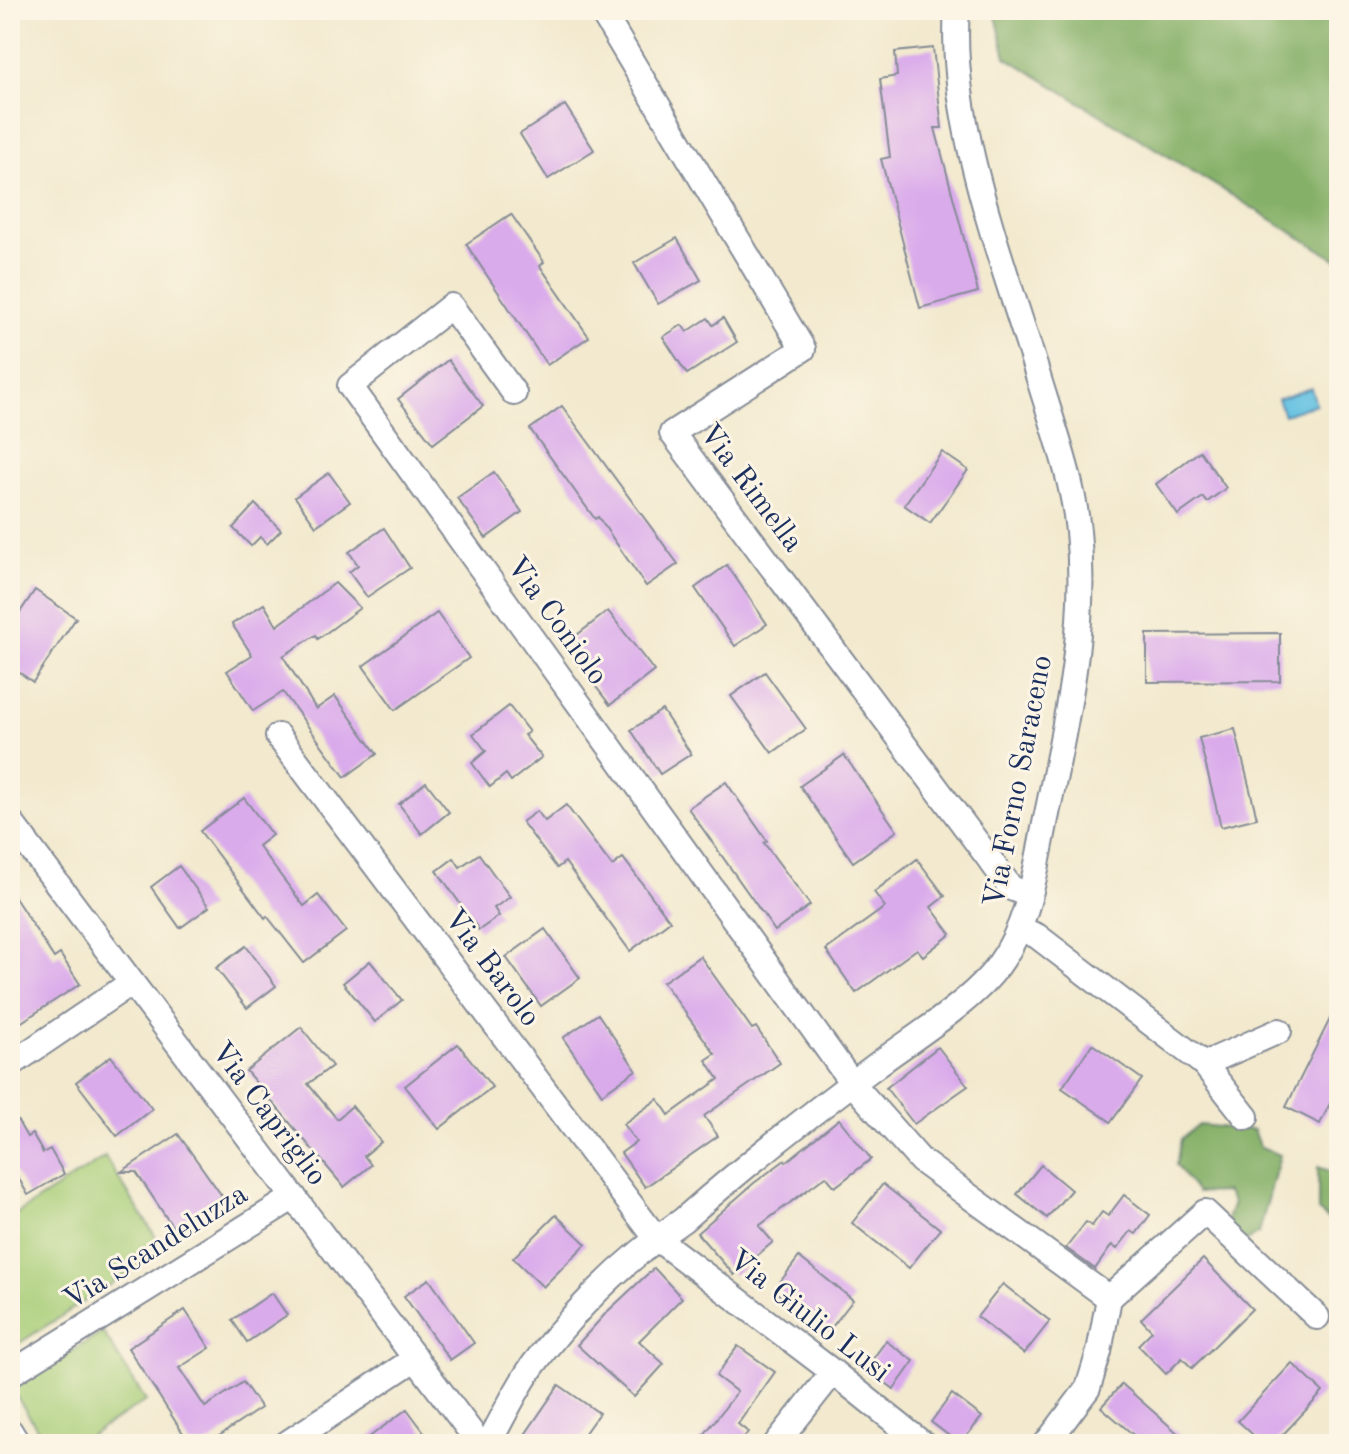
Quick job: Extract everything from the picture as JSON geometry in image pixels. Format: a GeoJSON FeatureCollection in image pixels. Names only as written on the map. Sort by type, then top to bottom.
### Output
{"type":"FeatureCollection","features":[{"type":"Feature","properties":{"kind":"street","name":"Via Rimella"},"geometry":{"type":"LineString","coordinates":[[601,10],[803,349],[672,433],[1011,888],[1029,895]]}},
{"type":"Feature","properties":{"kind":"street","name":"Via Forno Saraceno"},"geometry":{"type":"LineString","coordinates":[[488,1444],[533,1365],[595,1294],[656,1238],[683,1220],[987,979],[1020,929],[1072,694],[1082,585],[1078,528],[1063,462],[977,176],[958,75],[957,10]]}},
{"type":"Feature","properties":{"kind":"street","name":"Via Coniolo"},"geometry":{"type":"LineString","coordinates":[[514,393],[451,306],[350,386],[852,1083]]}},
{"type":"Feature","properties":{"kind":"street","name":"Via Barolo"},"geometry":{"type":"LineString","coordinates":[[278,736],[656,1238]]}},
{"type":"Feature","properties":{"kind":"street","name":"Via Capriglio"},"geometry":{"type":"LineString","coordinates":[[10,821],[480,1444]]}},
{"type":"Feature","properties":{"kind":"street"},"geometry":{"type":"LineString","coordinates":[[1020,929],[1037,936],[1204,1064],[1246,1117]]}},
{"type":"Feature","properties":{"kind":"street"},"geometry":{"type":"LineString","coordinates":[[10,1065],[131,983]]}},
{"type":"Feature","properties":{"kind":"street"},"geometry":{"type":"LineString","coordinates":[[1204,1064],[1279,1031]]}},
{"type":"Feature","properties":{"kind":"street"},"geometry":{"type":"LineString","coordinates":[[852,1083],[921,1161],[1109,1298]]}},
{"type":"Feature","properties":{"kind":"street","name":"Via Scandeluzza"},"geometry":{"type":"LineString","coordinates":[[10,1374],[294,1197]]}},
{"type":"Feature","properties":{"kind":"street"},"geometry":{"type":"LineString","coordinates":[[1046,1444],[1088,1388],[1099,1352],[1109,1298],[1205,1212],[1317,1317]]}},
{"type":"Feature","properties":{"kind":"street","name":"Via Giulio Lusi"},"geometry":{"type":"LineString","coordinates":[[656,1238],[923,1444]]}},
{"type":"Feature","properties":{"kind":"street"},"geometry":{"type":"LineString","coordinates":[[286,1444],[416,1358]]}},
{"type":"Feature","properties":{"kind":"street"},"geometry":{"type":"LineString","coordinates":[[776,1444],[833,1372]]}},
{"type":"Feature","properties":{"kind":"street"},"geometry":{"type":"LineString","coordinates":[[10,1431],[18,1444]]}},
{"type":"Feature","properties":{"kind":"green space"},"geometry":{"type":"Polygon","coordinates":[[[1339,10],[1339,261],[1006,57],[995,12],[1339,10]]]}},
{"type":"Feature","properties":{"kind":"green space"},"geometry":{"type":"Polygon","coordinates":[[[1199,1125],[1253,1130],[1259,1146],[1280,1155],[1259,1233],[1243,1244],[1225,1225],[1233,1203],[1226,1192],[1197,1193],[1176,1165],[1181,1139],[1199,1125]]]}},
{"type":"Feature","properties":{"kind":"green space"},"geometry":{"type":"Polygon","coordinates":[[[105,1157],[164,1250],[10,1349],[10,1218],[105,1157]]]}},
{"type":"Feature","properties":{"kind":"green space"},"geometry":{"type":"Polygon","coordinates":[[[1318,1167],[1339,1174],[1339,1228],[1318,1211],[1318,1167]]]}},
{"type":"Feature","properties":{"kind":"green space"},"geometry":{"type":"Polygon","coordinates":[[[103,1332],[146,1401],[76,1444],[47,1444],[12,1389],[103,1332]]]}},
{"type":"Feature","properties":{"kind":"water"},"geometry":{"type":"Polygon","coordinates":[[[1311,388],[1316,404],[1284,415],[1278,399],[1311,388]]]}},
{"type":"Feature","properties":{"kind":"building"},"geometry":{"type":"Polygon","coordinates":[[[933,48],[942,128],[935,128],[978,292],[920,308],[881,159],[890,157],[880,79],[897,76],[895,52],[933,48]]]}},
{"type":"Feature","properties":{"kind":"building"},"geometry":{"type":"Polygon","coordinates":[[[565,105],[594,150],[548,179],[520,134],[565,105]]]}},
{"type":"Feature","properties":{"kind":"building"},"geometry":{"type":"Polygon","coordinates":[[[511,214],[544,262],[540,266],[589,337],[547,365],[466,244],[511,214]]]}},
{"type":"Feature","properties":{"kind":"building"},"geometry":{"type":"Polygon","coordinates":[[[677,238],[701,280],[658,304],[634,263],[677,238]]]}},
{"type":"Feature","properties":{"kind":"building"},"geometry":{"type":"Polygon","coordinates":[[[708,318],[713,325],[723,318],[737,342],[687,374],[663,337],[682,325],[687,332],[708,318]]]}},
{"type":"Feature","properties":{"kind":"building"},"geometry":{"type":"Polygon","coordinates":[[[448,360],[483,406],[433,444],[398,399],[448,360]]]}},
{"type":"Feature","properties":{"kind":"building"},"geometry":{"type":"Polygon","coordinates":[[[562,406],[678,564],[646,586],[530,429],[562,406]]]}},
{"type":"Feature","properties":{"kind":"building"},"geometry":{"type":"Polygon","coordinates":[[[1200,451],[1226,488],[1207,502],[1203,497],[1178,515],[1156,484],[1200,451]]]}},
{"type":"Feature","properties":{"kind":"building"},"geometry":{"type":"Polygon","coordinates":[[[942,452],[968,470],[930,523],[904,505],[942,452]]]}},
{"type":"Feature","properties":{"kind":"building"},"geometry":{"type":"Polygon","coordinates":[[[494,472],[522,512],[486,538],[457,498],[494,472]]]}},
{"type":"Feature","properties":{"kind":"building"},"geometry":{"type":"Polygon","coordinates":[[[329,473],[350,502],[316,526],[295,497],[329,473]]]}},
{"type":"Feature","properties":{"kind":"building"},"geometry":{"type":"Polygon","coordinates":[[[255,504],[281,530],[267,544],[260,537],[251,546],[233,528],[255,504]]]}},
{"type":"Feature","properties":{"kind":"building"},"geometry":{"type":"Polygon","coordinates":[[[384,528],[410,568],[367,597],[349,572],[358,565],[349,552],[384,528]]]}},
{"type":"Feature","properties":{"kind":"building"},"geometry":{"type":"Polygon","coordinates":[[[727,565],[767,624],[735,646],[695,588],[727,565]]]}},
{"type":"Feature","properties":{"kind":"building"},"geometry":{"type":"Polygon","coordinates":[[[335,583],[360,608],[318,639],[316,635],[283,656],[316,709],[335,696],[377,754],[345,777],[283,692],[253,711],[227,671],[252,655],[232,624],[264,604],[277,626],[335,583]]]}},
{"type":"Feature","properties":{"kind":"building"},"geometry":{"type":"Polygon","coordinates":[[[35,590],[76,618],[33,682],[10,666],[10,627],[35,590]]]}},
{"type":"Feature","properties":{"kind":"building"},"geometry":{"type":"Polygon","coordinates":[[[608,611],[654,671],[610,705],[564,645],[608,611]]]}},
{"type":"Feature","properties":{"kind":"building"},"geometry":{"type":"Polygon","coordinates":[[[437,613],[469,658],[395,710],[363,666],[437,613]]]}},
{"type":"Feature","properties":{"kind":"building"},"geometry":{"type":"Polygon","coordinates":[[[1280,633],[1280,681],[1147,682],[1147,634],[1280,633]]]}},
{"type":"Feature","properties":{"kind":"building"},"geometry":{"type":"Polygon","coordinates":[[[765,672],[806,729],[772,753],[731,696],[765,672]]]}},
{"type":"Feature","properties":{"kind":"building"},"geometry":{"type":"Polygon","coordinates":[[[509,706],[529,732],[524,735],[542,757],[511,781],[506,774],[490,787],[472,763],[486,751],[473,734],[509,706]]]}},
{"type":"Feature","properties":{"kind":"building"},"geometry":{"type":"Polygon","coordinates":[[[662,710],[691,754],[660,774],[631,730],[662,710]]]}},
{"type":"Feature","properties":{"kind":"building"},"geometry":{"type":"Polygon","coordinates":[[[1235,729],[1257,818],[1221,827],[1199,738],[1235,729]]]}},
{"type":"Feature","properties":{"kind":"building"},"geometry":{"type":"Polygon","coordinates":[[[844,755],[897,831],[853,862],[800,786],[844,755]]]}},
{"type":"Feature","properties":{"kind":"building"},"geometry":{"type":"Polygon","coordinates":[[[426,782],[449,812],[422,834],[399,804],[426,782]]]}},
{"type":"Feature","properties":{"kind":"building"},"geometry":{"type":"Polygon","coordinates":[[[726,782],[767,841],[764,843],[810,905],[775,931],[688,808],[726,782]]]}},
{"type":"Feature","properties":{"kind":"building"},"geometry":{"type":"Polygon","coordinates":[[[244,798],[272,835],[258,846],[304,906],[318,895],[346,931],[304,963],[267,916],[265,918],[200,831],[244,798]]]}},
{"type":"Feature","properties":{"kind":"building"},"geometry":{"type":"Polygon","coordinates":[[[566,805],[612,866],[623,858],[670,921],[630,951],[565,862],[557,868],[522,822],[537,811],[545,821],[566,805]]]}},
{"type":"Feature","properties":{"kind":"building"},"geometry":{"type":"Polygon","coordinates":[[[479,854],[510,897],[494,908],[499,916],[479,930],[437,871],[454,858],[460,867],[479,854]]]}},
{"type":"Feature","properties":{"kind":"building"},"geometry":{"type":"Polygon","coordinates":[[[917,859],[945,896],[931,907],[951,934],[923,956],[917,949],[856,993],[826,950],[885,907],[874,892],[917,859]]]}},
{"type":"Feature","properties":{"kind":"building"},"geometry":{"type":"Polygon","coordinates":[[[179,866],[209,907],[180,928],[151,887],[179,866]]]}},
{"type":"Feature","properties":{"kind":"building"},"geometry":{"type":"Polygon","coordinates":[[[10,890],[54,958],[60,954],[80,984],[20,1023],[10,1007],[10,890]]]}},
{"type":"Feature","properties":{"kind":"building"},"geometry":{"type":"Polygon","coordinates":[[[545,929],[580,978],[541,1006],[506,957],[545,929]]]}},
{"type":"Feature","properties":{"kind":"building"},"geometry":{"type":"Polygon","coordinates":[[[246,946],[276,986],[247,1008],[216,968],[246,946]]]}},
{"type":"Feature","properties":{"kind":"building"},"geometry":{"type":"Polygon","coordinates":[[[700,956],[780,1063],[704,1116],[718,1136],[645,1187],[621,1153],[636,1142],[623,1124],[658,1099],[669,1115],[719,1079],[706,1060],[715,1054],[663,982],[700,956]]]}},
{"type":"Feature","properties":{"kind":"building"},"geometry":{"type":"Polygon","coordinates":[[[370,961],[402,1000],[375,1022],[343,983],[370,961]]]}},
{"type":"Feature","properties":{"kind":"building"},"geometry":{"type":"Polygon","coordinates":[[[1339,1001],[1339,1085],[1320,1124],[1286,1107],[1339,1001]]]}},
{"type":"Feature","properties":{"kind":"building"},"geometry":{"type":"Polygon","coordinates":[[[598,1014],[636,1070],[602,1094],[563,1038],[598,1014]]]}},
{"type":"Feature","properties":{"kind":"building"},"geometry":{"type":"Polygon","coordinates":[[[301,1027],[332,1066],[308,1084],[337,1119],[352,1106],[381,1142],[364,1156],[371,1165],[344,1187],[246,1071],[301,1027]]]}},
{"type":"Feature","properties":{"kind":"building"},"geometry":{"type":"Polygon","coordinates":[[[458,1044],[492,1087],[439,1129],[405,1086],[458,1044]]]}},
{"type":"Feature","properties":{"kind":"building"},"geometry":{"type":"Polygon","coordinates":[[[1092,1044],[1142,1079],[1111,1122],[1062,1088],[1092,1044]]]}},
{"type":"Feature","properties":{"kind":"building"},"geometry":{"type":"Polygon","coordinates":[[[938,1047],[968,1086],[914,1124],[886,1088],[938,1047]]]}},
{"type":"Feature","properties":{"kind":"building"},"geometry":{"type":"Polygon","coordinates":[[[111,1056],[152,1109],[117,1136],[76,1082],[111,1056]]]}},
{"type":"Feature","properties":{"kind":"building"},"geometry":{"type":"Polygon","coordinates":[[[10,1108],[27,1137],[32,1134],[43,1153],[50,1149],[64,1174],[28,1195],[15,1172],[10,1175],[10,1108]]]}},
{"type":"Feature","properties":{"kind":"building"},"geometry":{"type":"Polygon","coordinates":[[[839,1119],[871,1159],[835,1187],[826,1176],[759,1226],[773,1242],[734,1275],[697,1233],[754,1183],[786,1162],[839,1119]]]}},
{"type":"Feature","properties":{"kind":"building"},"geometry":{"type":"Polygon","coordinates":[[[178,1134],[222,1196],[174,1229],[136,1172],[121,1172],[178,1134]]]}},
{"type":"Feature","properties":{"kind":"building"},"geometry":{"type":"Polygon","coordinates":[[[1041,1165],[1071,1190],[1047,1218],[1017,1194],[1041,1165]]]}},
{"type":"Feature","properties":{"kind":"building"},"geometry":{"type":"Polygon","coordinates":[[[883,1184],[940,1229],[909,1268],[852,1223],[883,1184]]]}},
{"type":"Feature","properties":{"kind":"building"},"geometry":{"type":"Polygon","coordinates":[[[1124,1195],[1150,1215],[1136,1234],[1131,1231],[1117,1249],[1112,1245],[1095,1269],[1066,1248],[1086,1222],[1092,1226],[1102,1212],[1108,1216],[1124,1195]]]}},
{"type":"Feature","properties":{"kind":"building"},"geometry":{"type":"Polygon","coordinates":[[[556,1215],[586,1244],[543,1287],[513,1258],[556,1215]]]}},
{"type":"Feature","properties":{"kind":"building"},"geometry":{"type":"Polygon","coordinates":[[[799,1257],[853,1300],[828,1332],[774,1290],[799,1257]]]}},
{"type":"Feature","properties":{"kind":"building"},"geometry":{"type":"Polygon","coordinates":[[[1203,1259],[1252,1309],[1192,1368],[1182,1358],[1166,1374],[1138,1345],[1152,1331],[1141,1319],[1203,1259]]]}},
{"type":"Feature","properties":{"kind":"building"},"geometry":{"type":"Polygon","coordinates":[[[654,1268],[682,1298],[639,1341],[664,1364],[634,1397],[577,1345],[654,1268]]]}},
{"type":"Feature","properties":{"kind":"building"},"geometry":{"type":"Polygon","coordinates":[[[429,1279],[474,1343],[450,1360],[404,1296],[429,1279]]]}},
{"type":"Feature","properties":{"kind":"building"},"geometry":{"type":"Polygon","coordinates":[[[1003,1284],[1050,1321],[1024,1354],[977,1317],[1003,1284]]]}},
{"type":"Feature","properties":{"kind":"building"},"geometry":{"type":"Polygon","coordinates":[[[272,1293],[287,1315],[247,1342],[232,1320],[272,1293]]]}},
{"type":"Feature","properties":{"kind":"building"},"geometry":{"type":"Polygon","coordinates":[[[185,1310],[210,1348],[179,1368],[205,1407],[243,1382],[261,1408],[207,1444],[190,1444],[128,1348],[185,1310]]]}},
{"type":"Feature","properties":{"kind":"building"},"geometry":{"type":"Polygon","coordinates":[[[886,1341],[914,1361],[894,1389],[866,1368],[886,1341]]]}},
{"type":"Feature","properties":{"kind":"building"},"geometry":{"type":"Polygon","coordinates":[[[738,1346],[775,1372],[738,1424],[748,1432],[739,1444],[697,1444],[737,1392],[716,1376],[738,1346]]]}},
{"type":"Feature","properties":{"kind":"building"},"geometry":{"type":"Polygon","coordinates":[[[1292,1363],[1323,1392],[1274,1444],[1263,1444],[1238,1421],[1292,1363]]]}},
{"type":"Feature","properties":{"kind":"building"},"geometry":{"type":"Polygon","coordinates":[[[1122,1384],[1190,1444],[1144,1444],[1101,1407],[1122,1384]]]}},
{"type":"Feature","properties":{"kind":"building"},"geometry":{"type":"Polygon","coordinates":[[[559,1385],[599,1413],[577,1444],[536,1444],[524,1436],[559,1385]]]}},
{"type":"Feature","properties":{"kind":"building"},"geometry":{"type":"Polygon","coordinates":[[[952,1394],[982,1417],[960,1444],[931,1422],[952,1394]]]}},
{"type":"Feature","properties":{"kind":"building"},"geometry":{"type":"Polygon","coordinates":[[[407,1409],[433,1444],[360,1444],[407,1409]]]}}]}
